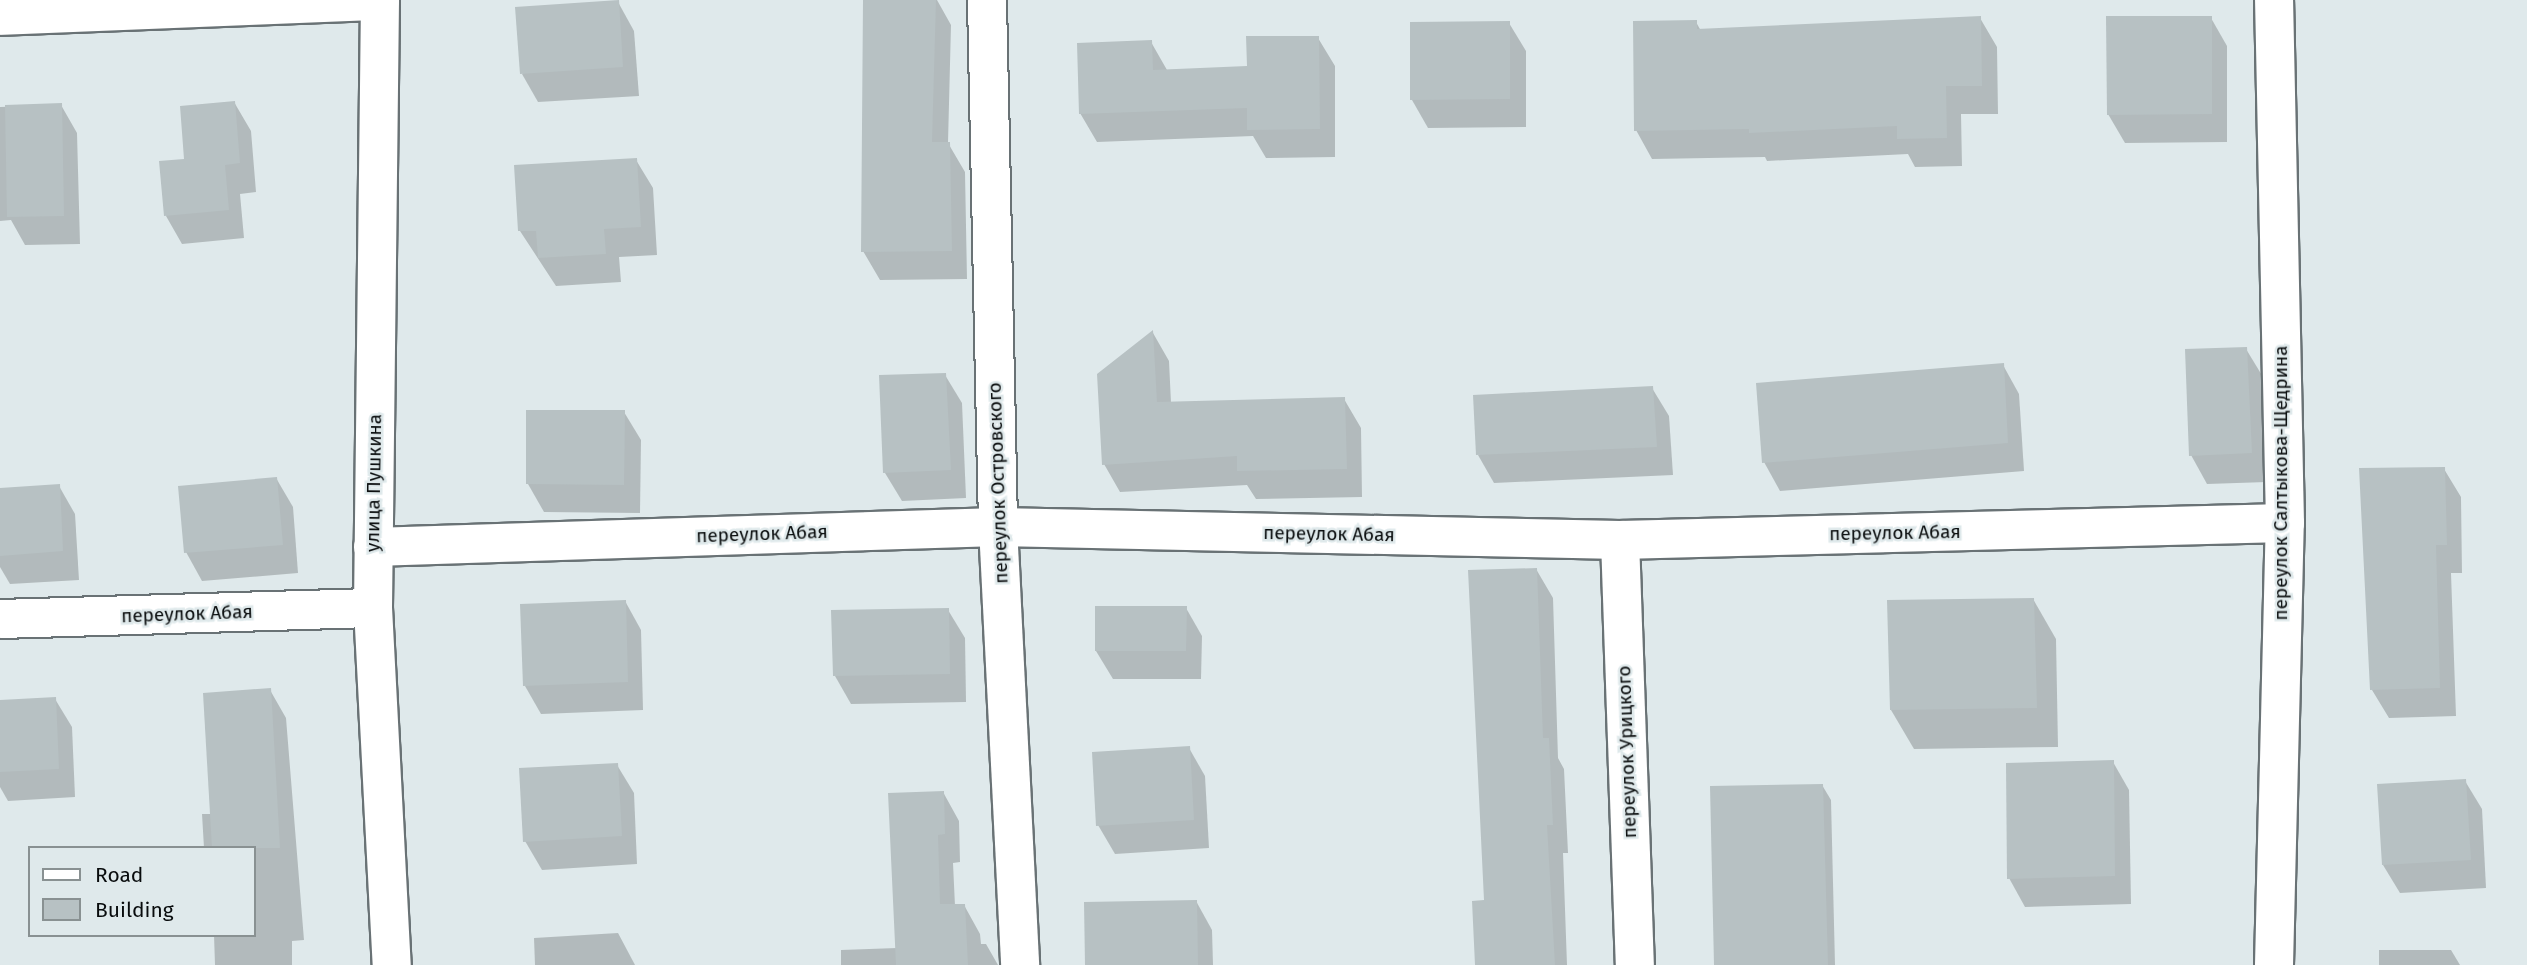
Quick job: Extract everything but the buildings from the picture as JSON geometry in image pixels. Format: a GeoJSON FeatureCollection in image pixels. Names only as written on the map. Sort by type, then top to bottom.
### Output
{"type":"FeatureCollection","features":[{"type":"Feature","properties":{"kind":"lane"},"geometry":{"type":"LineString","coordinates":[[0,16],[380,0]]}},
{"type":"Feature","properties":{"kind":"lane","name":"улица Пушкина"},"geometry":{"type":"LineString","coordinates":[[380,0],[373,608],[392,965]]}},
{"type":"Feature","properties":{"kind":"lane","name":"переулок Островского"},"geometry":{"type":"LineString","coordinates":[[987,0],[998,527],[1020,965]]}},
{"type":"Feature","properties":{"kind":"lane","name":"переулок Салтыкова-Щедрина"},"geometry":{"type":"LineString","coordinates":[[2274,0],[2284,523],[2274,965]]}},
{"type":"Feature","properties":{"kind":"lane","name":"переулок Абая"},"geometry":{"type":"LineString","coordinates":[[373,547],[998,527],[1620,540],[2284,523]]}},
{"type":"Feature","properties":{"kind":"lane","name":"переулок Урицкого"},"geometry":{"type":"LineString","coordinates":[[1620,540],[1635,965]]}},
{"type":"Feature","properties":{"kind":"lane","name":"переулок Абая"},"geometry":{"type":"LineString","coordinates":[[0,619],[373,608]]}}]}
